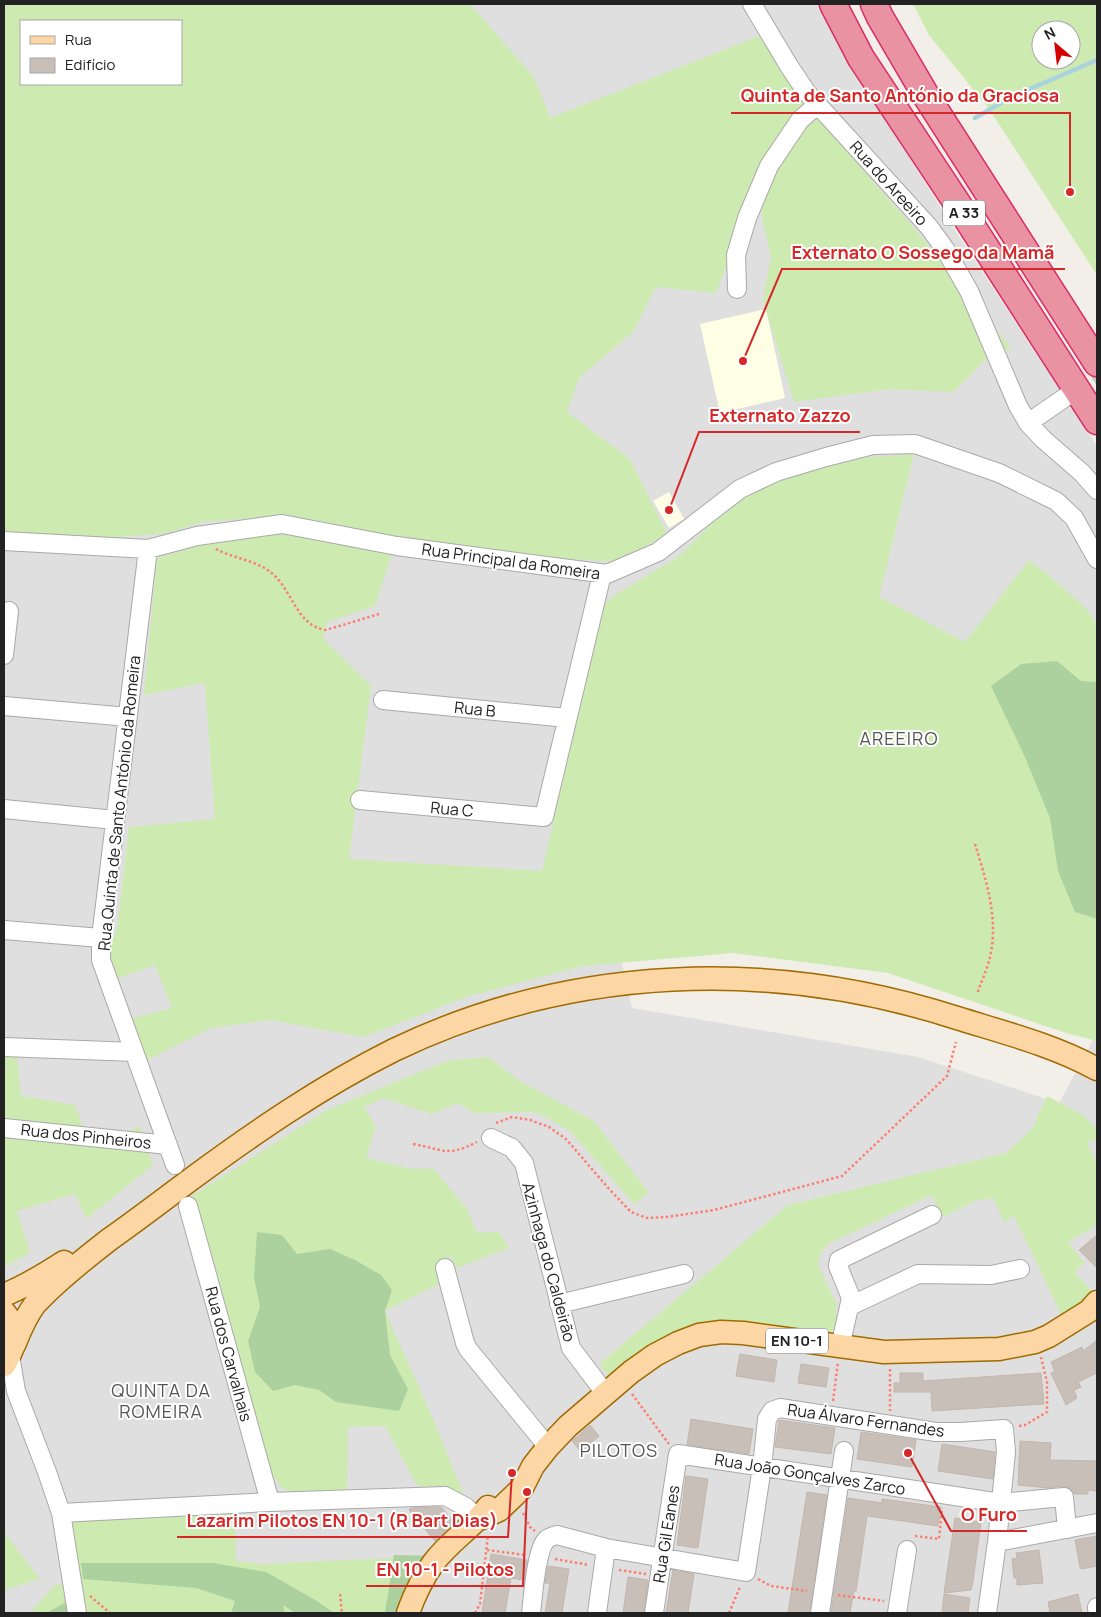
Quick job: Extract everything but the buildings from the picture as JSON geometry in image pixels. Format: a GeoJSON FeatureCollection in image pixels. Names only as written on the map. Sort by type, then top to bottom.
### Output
{"type":"FeatureCollection","features":[{"type":"Feature","properties":{"kind":"highway","name":"A 33"},"geometry":{"type":"LineString","coordinates":[[833,4],[861,58],[957,203],[1097,422]]}},
{"type":"Feature","properties":{"kind":"highway","name":"A 33"},"geometry":{"type":"LineString","coordinates":[[874,4],[925,94],[1097,364]]}},
{"type":"Feature","properties":{"kind":"main road"},"geometry":{"type":"LineString","coordinates":[[4,1295],[44,1276],[264,1116],[313,1085],[377,1049],[430,1025],[485,1004],[546,987],[612,976],[674,969],[738,969],[807,974],[901,992],[1097,1053]]}},
{"type":"Feature","properties":{"kind":"main road"},"geometry":{"type":"LineString","coordinates":[[9,1355],[34,1305],[69,1271],[206,1168],[310,1097],[394,1051],[441,1030],[489,1012],[600,986],[648,980],[695,978],[796,982],[864,993],[926,1008],[1044,1045],[1072,1055],[1097,1069]]}},
{"type":"Feature","properties":{"kind":"main road","name":"EN 10-1"},"geometry":{"type":"LineString","coordinates":[[408,1613],[422,1582],[435,1562],[451,1544],[483,1528],[496,1498],[519,1476],[533,1466],[568,1426],[613,1387],[655,1355],[678,1343],[699,1335],[743,1332],[840,1347],[890,1352],[999,1349],[1035,1342],[1050,1336],[1089,1311],[1097,1302]]}},
{"type":"Feature","properties":{"kind":"main road"},"geometry":{"type":"LineString","coordinates":[[4,1312],[11,1321],[9,1355]]}},
{"type":"Feature","properties":{"kind":"street","name":"Rua do Areeiro"},"geometry":{"type":"LineString","coordinates":[[752,4],[807,93],[929,228],[945,249],[970,291],[1018,406],[1028,423],[1043,439],[1082,472],[1097,490]]}},
{"type":"Feature","properties":{"kind":"street"},"geometry":{"type":"LineString","coordinates":[[737,290],[736,255],[747,218],[769,166],[800,120],[817,105]]}},
{"type":"Feature","properties":{"kind":"street"},"geometry":{"type":"LineString","coordinates":[[1028,423],[1070,394]]}},
{"type":"Feature","properties":{"kind":"street","name":"Rua Principal da Romeira"},"geometry":{"type":"LineString","coordinates":[[4,541],[148,549],[200,535],[282,524],[397,546],[607,574],[658,552],[740,489],[776,472],[874,445],[914,444],[999,473],[1056,501],[1074,518],[1097,559]]}},
{"type":"Feature","properties":{"kind":"street","name":"Rua Quinta de Santo António da Romeira"},"geometry":{"type":"LineString","coordinates":[[148,549],[100,938],[101,960],[175,1165]]}},
{"type":"Feature","properties":{"kind":"street"},"geometry":{"type":"LineString","coordinates":[[567,718],[602,574]]}},
{"type":"Feature","properties":{"kind":"street"},"geometry":{"type":"LineString","coordinates":[[4,655],[9,611]]}},
{"type":"Feature","properties":{"kind":"street","name":"Rua B"},"geometry":{"type":"LineString","coordinates":[[383,700],[567,718]]}},
{"type":"Feature","properties":{"kind":"street"},"geometry":{"type":"LineString","coordinates":[[4,706],[128,717]]}},
{"type":"Feature","properties":{"kind":"street","name":"Rua C"},"geometry":{"type":"LineString","coordinates":[[360,800],[544,817],[567,718]]}},
{"type":"Feature","properties":{"kind":"street"},"geometry":{"type":"LineString","coordinates":[[4,809],[115,820]]}},
{"type":"Feature","properties":{"kind":"street"},"geometry":{"type":"LineString","coordinates":[[4,930],[100,938]]}},
{"type":"Feature","properties":{"kind":"street"},"geometry":{"type":"LineString","coordinates":[[4,1047],[134,1052]]}},
{"type":"Feature","properties":{"kind":"street","name":"Rua dos Pinheiros"},"geometry":{"type":"LineString","coordinates":[[4,1128],[168,1145]]}},
{"type":"Feature","properties":{"kind":"street","name":"Azinhaga do Caldeirão"},"geometry":{"type":"LineString","coordinates":[[491,1138],[512,1148],[524,1163],[571,1348],[613,1387]]}},
{"type":"Feature","properties":{"kind":"street","name":"Rua dos Carvalhais"},"geometry":{"type":"LineString","coordinates":[[188,1206],[270,1502]]}},
{"type":"Feature","properties":{"kind":"street"},"geometry":{"type":"LineString","coordinates":[[840,1347],[851,1296],[838,1267],[839,1260],[932,1215]]}},
{"type":"Feature","properties":{"kind":"street"},"geometry":{"type":"LineString","coordinates":[[445,1268],[464,1342],[468,1349],[548,1447]]}},
{"type":"Feature","properties":{"kind":"street"},"geometry":{"type":"LineString","coordinates":[[850,1306],[920,1274],[990,1275],[1020,1269]]}},
{"type":"Feature","properties":{"kind":"street"},"geometry":{"type":"LineString","coordinates":[[559,1304],[684,1274]]}},
{"type":"Feature","properties":{"kind":"street"},"geometry":{"type":"LineString","coordinates":[[9,1355],[16,1391],[61,1513],[77,1613]]}},
{"type":"Feature","properties":{"kind":"street"},"geometry":{"type":"LineString","coordinates":[[4,1398],[29,1427]]}},
{"type":"Feature","properties":{"kind":"street","name":"Rua Álvaro Fernandes"},"geometry":{"type":"LineString","coordinates":[[762,1467],[767,1419],[775,1409],[784,1408],[936,1432],[1004,1429]]}},
{"type":"Feature","properties":{"kind":"street"},"geometry":{"type":"LineString","coordinates":[[986,1613],[997,1542],[1006,1452],[1004,1429]]}},
{"type":"Feature","properties":{"kind":"street"},"geometry":{"type":"LineString","coordinates":[[820,1613],[844,1451]]}},
{"type":"Feature","properties":{"kind":"street","name":"Rua João Gonçalves Zarco"},"geometry":{"type":"LineString","coordinates":[[678,1454],[1001,1503],[1064,1497],[1067,1528]]}},
{"type":"Feature","properties":{"kind":"street","name":"Rua Gil Eanes"},"geometry":{"type":"LineString","coordinates":[[654,1613],[678,1454]]}},
{"type":"Feature","properties":{"kind":"street"},"geometry":{"type":"LineString","coordinates":[[531,1613],[539,1557],[545,1540],[551,1536],[557,1535],[606,1548],[746,1572],[762,1467]]}},
{"type":"Feature","properties":{"kind":"street"},"geometry":{"type":"LineString","coordinates":[[61,1513],[270,1502],[445,1496],[466,1507],[483,1528]]}},
{"type":"Feature","properties":{"kind":"street"},"geometry":{"type":"LineString","coordinates":[[997,1542],[1097,1523]]}},
{"type":"Feature","properties":{"kind":"street"},"geometry":{"type":"LineString","coordinates":[[596,1613],[606,1548]]}},
{"type":"Feature","properties":{"kind":"street"},"geometry":{"type":"LineString","coordinates":[[898,1608],[907,1550]]}},
{"type":"Feature","properties":{"kind":"path"},"geometry":{"type":"LineString","coordinates":[[200,535],[210,546],[226,555],[251,561],[275,576],[307,622],[318,629],[326,630],[379,614]]}},
{"type":"Feature","properties":{"kind":"path"},"geometry":{"type":"LineString","coordinates":[[975,844],[988,886],[993,925],[990,957],[977,994]]}},
{"type":"Feature","properties":{"kind":"path"},"geometry":{"type":"LineString","coordinates":[[413,1144],[429,1146],[447,1153],[462,1150],[479,1141],[491,1138],[489,1132],[493,1124],[500,1120],[512,1117],[530,1120],[549,1127],[566,1139],[610,1190],[632,1212],[647,1218],[714,1210],[842,1176],[946,1076],[956,1042]]}},
{"type":"Feature","properties":{"kind":"path"},"geometry":{"type":"LineString","coordinates":[[1004,1429],[1025,1424],[1047,1412],[1047,1382],[1043,1362],[1035,1342]]}},
{"type":"Feature","properties":{"kind":"path"},"geometry":{"type":"LineString","coordinates":[[831,1415],[840,1347]]}},
{"type":"Feature","properties":{"kind":"path"},"geometry":{"type":"LineString","coordinates":[[890,1352],[890,1425]]}},
{"type":"Feature","properties":{"kind":"path"},"geometry":{"type":"LineString","coordinates":[[613,1387],[658,1427],[664,1438],[678,1454]]}},
{"type":"Feature","properties":{"kind":"path"},"geometry":{"type":"LineString","coordinates":[[907,1550],[910,1535],[938,1539],[944,1494]]}},
{"type":"Feature","properties":{"kind":"path"},"geometry":{"type":"LineString","coordinates":[[475,1613],[480,1604],[486,1550],[483,1528]]}},
{"type":"Feature","properties":{"kind":"path"},"geometry":{"type":"LineString","coordinates":[[486,1550],[659,1577]]}},
{"type":"Feature","properties":{"kind":"path"},"geometry":{"type":"LineString","coordinates":[[729,1613],[746,1572],[771,1586],[822,1593],[898,1608]]}},
{"type":"Feature","properties":{"kind":"path"},"geometry":{"type":"LineString","coordinates":[[340,1594],[342,1613]]}},
{"type":"Feature","properties":{"kind":"shaded area"},"geometry":{"type":"Polygon","coordinates":[[[352,4],[824,4],[844,53],[952,226],[1097,446],[1097,671],[616,936],[632,1008],[918,1057],[1059,1103],[1097,1033],[1097,1613],[4,1613],[4,278],[352,4]]]}},
{"type":"Feature","properties":{"kind":"shaded area"},"geometry":{"type":"Polygon","coordinates":[[[766,309],[785,398],[720,413],[700,324],[766,309]]]}},
{"type":"Feature","properties":{"kind":"shaded area"},"geometry":{"type":"Polygon","coordinates":[[[669,492],[684,519],[669,528],[653,501],[669,492]]]}},
{"type":"Feature","properties":{"kind":"green space"},"geometry":{"type":"Polygon","coordinates":[[[4,4],[470,4],[534,77],[550,118],[762,35],[806,108],[763,170],[716,293],[656,287],[633,332],[579,378],[567,412],[630,459],[667,534],[618,562],[491,554],[274,516],[203,522],[167,533],[82,540],[4,531],[4,4]]]}},
{"type":"Feature","properties":{"kind":"green space"},"geometry":{"type":"Polygon","coordinates":[[[913,4],[1097,4],[1097,275],[989,109],[929,35],[913,4]]]}},
{"type":"Feature","properties":{"kind":"green space"},"geometry":{"type":"Polygon","coordinates":[[[812,112],[914,228],[1011,348],[987,358],[954,392],[889,389],[794,402],[763,300],[771,256],[763,223],[760,198],[789,146],[812,112]]]}},
{"type":"Feature","properties":{"kind":"green space"},"geometry":{"type":"Polygon","coordinates":[[[914,454],[879,597],[965,642],[1029,560],[1086,608],[1097,625],[1097,1041],[1066,1033],[888,973],[733,953],[583,966],[466,997],[364,1037],[270,1020],[211,1028],[145,1061],[131,1019],[172,1008],[155,965],[116,979],[109,953],[118,923],[129,827],[215,819],[205,683],[144,695],[157,558],[228,537],[284,533],[393,551],[375,606],[327,622],[323,639],[371,686],[349,859],[542,871],[604,603],[678,557],[722,513],[777,478],[862,458],[914,454]]]}},
{"type":"Feature","properties":{"kind":"green space"},"geometry":{"type":"Polygon","coordinates":[[[1057,661],[1081,681],[1097,682],[1097,919],[1075,912],[1058,871],[1050,818],[1024,755],[991,686],[1021,664],[1057,661]]]}},
{"type":"Feature","properties":{"kind":"green space"},"geometry":{"type":"Polygon","coordinates":[[[4,1047],[16,1047],[21,1096],[75,1105],[84,1130],[105,1139],[140,1127],[153,1165],[86,1219],[75,1194],[17,1211],[30,1253],[4,1267],[4,1047]]]}},
{"type":"Feature","properties":{"kind":"green space"},"geometry":{"type":"Polygon","coordinates":[[[488,1057],[520,1081],[594,1121],[649,1193],[634,1204],[570,1131],[536,1112],[473,1113],[458,1103],[432,1114],[383,1098],[364,1107],[376,1126],[366,1158],[412,1169],[434,1169],[467,1209],[477,1233],[499,1232],[509,1248],[457,1268],[451,1256],[436,1266],[441,1283],[385,1311],[434,1421],[464,1496],[431,1491],[417,1485],[385,1426],[348,1427],[347,1492],[295,1496],[280,1486],[269,1470],[212,1254],[192,1196],[327,1110],[447,1061],[488,1057]]]}},
{"type":"Feature","properties":{"kind":"green space"},"geometry":{"type":"Polygon","coordinates":[[[1047,1096],[1083,1115],[1097,1130],[1097,1138],[1087,1143],[1097,1163],[1097,1225],[1068,1242],[1084,1262],[1075,1273],[1092,1291],[1084,1301],[1061,1314],[1014,1216],[1004,1222],[994,1198],[975,1201],[943,1217],[932,1195],[828,1244],[821,1253],[818,1265],[837,1305],[835,1312],[839,1318],[828,1339],[733,1323],[611,1378],[599,1364],[788,1205],[1006,1153],[1032,1129],[1047,1096]]]}},
{"type":"Feature","properties":{"kind":"green space"},"geometry":{"type":"Polygon","coordinates":[[[257,1232],[282,1235],[297,1254],[330,1249],[355,1260],[381,1275],[392,1290],[385,1311],[390,1355],[408,1389],[399,1411],[336,1402],[319,1390],[295,1385],[273,1391],[255,1372],[248,1341],[260,1307],[254,1278],[257,1232]]]}},
{"type":"Feature","properties":{"kind":"green space"},"geometry":{"type":"Polygon","coordinates":[[[235,1509],[236,1561],[264,1564],[435,1556],[401,1613],[85,1613],[68,1519],[235,1509]]]}},
{"type":"Feature","properties":{"kind":"green space"},"geometry":{"type":"Polygon","coordinates":[[[4,1532],[40,1579],[4,1590],[4,1532]]]}},
{"type":"Feature","properties":{"kind":"green space"},"geometry":{"type":"Polygon","coordinates":[[[394,1555],[435,1556],[401,1613],[385,1613],[394,1555]]]}},
{"type":"Feature","properties":{"kind":"green space"},"geometry":{"type":"Polygon","coordinates":[[[81,1563],[213,1563],[266,1572],[334,1613],[295,1613],[283,1605],[285,1613],[231,1613],[235,1601],[196,1588],[83,1579],[81,1563]]]}},
{"type":"Feature","properties":{"kind":"green space"},"geometry":{"type":"Polygon","coordinates":[[[66,1581],[73,1613],[30,1613],[54,1586],[66,1581]]]}},
{"type":"Feature","properties":{"kind":"green space"},"geometry":{"type":"Polygon","coordinates":[[[70,1600],[73,1613],[47,1613],[48,1612],[70,1600]]]}},
{"type":"Feature","properties":{"kind":"waterway"},"geometry":{"type":"LineString","coordinates":[[975,118],[1011,97],[1097,60]]}},
{"type":"Feature","properties":{"kind":"tunnel"},"geometry":{"type":"LineString","coordinates":[[1070,394],[1097,376]]}},
{"type":"Feature","properties":{"kind":"place","name":"Quinta de Santo António da Graciosa"},"geometry":{"type":"Point","coordinates":[1070,192]}},
{"type":"Feature","properties":{"kind":"place","name":"Externato O Sossego da Mamã"},"geometry":{"type":"Point","coordinates":[743,361]}},
{"type":"Feature","properties":{"kind":"place","name":"Externato Zazzo"},"geometry":{"type":"Point","coordinates":[669,510]}},
{"type":"Feature","properties":{"kind":"place","name":"O Furo"},"geometry":{"type":"Point","coordinates":[908,1453]}},
{"type":"Feature","properties":{"kind":"place","name":"Lazarim Pilotos EN 10-1 (R Bart Dias)"},"geometry":{"type":"Point","coordinates":[512,1473]}},
{"type":"Feature","properties":{"kind":"place","name":"EN 10-1 - Pilotos"},"geometry":{"type":"Point","coordinates":[527,1492]}},
{"type":"Feature","properties":{"kind":"district","name":"AREEIRO"},"geometry":{"type":"Point","coordinates":[899,739]}},
{"type":"Feature","properties":{"kind":"district","name":"QUINTA DA ROMEIRA"},"geometry":{"type":"Point","coordinates":[161,1401]}},
{"type":"Feature","properties":{"kind":"district","name":"PILOTOS"},"geometry":{"type":"Point","coordinates":[619,1451]}}]}
